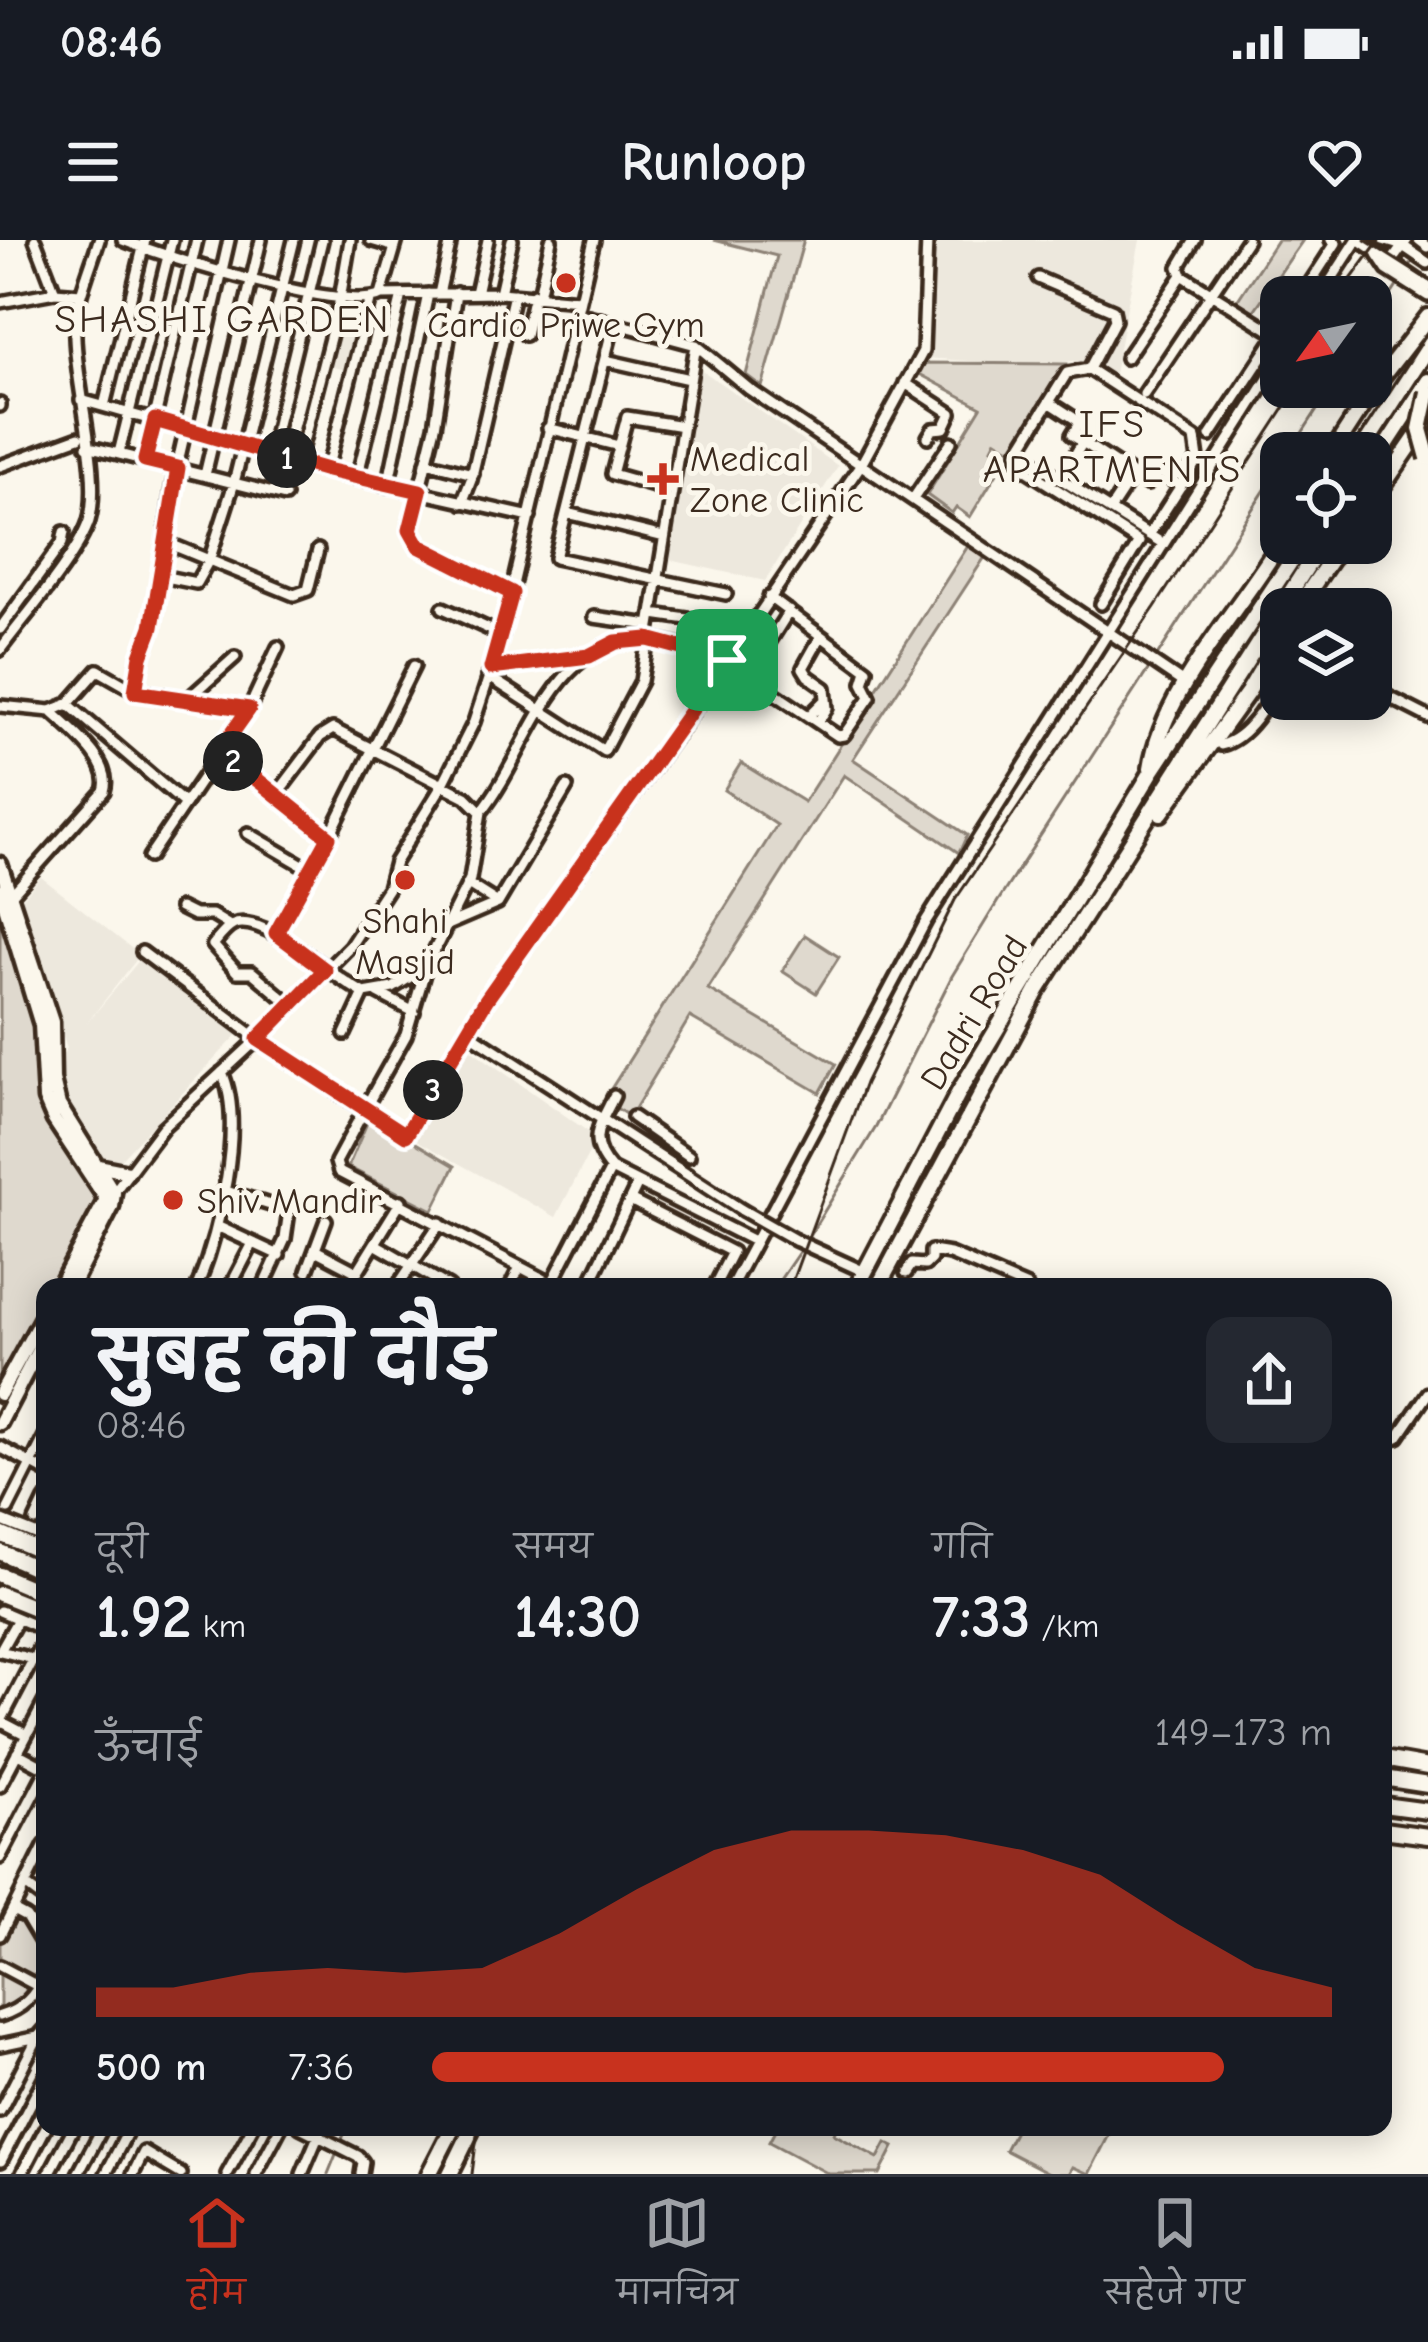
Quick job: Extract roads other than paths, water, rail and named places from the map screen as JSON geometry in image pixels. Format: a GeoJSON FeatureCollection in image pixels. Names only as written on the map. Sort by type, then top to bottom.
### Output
{"type":"FeatureCollection","features":[{"type":"Feature","properties":{"kind":"highway"},"geometry":{"type":"LineString","coordinates":[[1346,432],[1428,317]]}},
{"type":"Feature","properties":{"kind":"highway"},"geometry":{"type":"LineString","coordinates":[[1374,432],[1428,348]]}},
{"type":"Feature","properties":{"kind":"highway"},"geometry":{"type":"LineString","coordinates":[[1392,436],[1428,381]]}},
{"type":"Feature","properties":{"kind":"highway"},"geometry":{"type":"LineString","coordinates":[[1428,392],[1420,429],[1428,458]]}},
{"type":"Feature","properties":{"kind":"highway"},"geometry":{"type":"LineString","coordinates":[[1392,472],[1428,419]]}},
{"type":"Feature","properties":{"kind":"highway"},"geometry":{"type":"LineString","coordinates":[[1150,773],[1154,749],[1185,684],[1266,564]]}},
{"type":"Feature","properties":{"kind":"highway"},"geometry":{"type":"LineString","coordinates":[[1150,773],[1289,564]]}},
{"type":"Feature","properties":{"kind":"highway"},"geometry":{"type":"LineString","coordinates":[[1109,878],[1308,564]]}},
{"type":"Feature","properties":{"kind":"highway"},"geometry":{"type":"LineString","coordinates":[[1109,878],[1222,729],[1260,668]]}},
{"type":"Feature","properties":{"kind":"highway","name":"Dadri Road"},"geometry":{"type":"LineString","coordinates":[[862,1278],[959,1092],[1150,773]]}},
{"type":"Feature","properties":{"kind":"highway","name":"Dadri Road"},"geometry":{"type":"LineString","coordinates":[[883,1278],[1037,989],[1109,878]]}},
{"type":"Feature","properties":{"kind":"highway"},"geometry":{"type":"LineString","coordinates":[[0,1534],[36,1548]]}},
{"type":"Feature","properties":{"kind":"highway"},"geometry":{"type":"LineString","coordinates":[[0,1552],[36,1568]]}},
{"type":"Feature","properties":{"kind":"highway"},"geometry":{"type":"LineString","coordinates":[[0,1575],[36,1590]]}},
{"type":"Feature","properties":{"kind":"highway"},"geometry":{"type":"LineString","coordinates":[[0,1594],[36,1608]]}},
{"type":"Feature","properties":{"kind":"highway"},"geometry":{"type":"LineString","coordinates":[[1392,1761],[1428,1767]]}},
{"type":"Feature","properties":{"kind":"highway"},"geometry":{"type":"LineString","coordinates":[[1392,1779],[1428,1785]]}},
{"type":"Feature","properties":{"kind":"highway"},"geometry":{"type":"LineString","coordinates":[[1392,1806],[1428,1811]]}},
{"type":"Feature","properties":{"kind":"highway"},"geometry":{"type":"LineString","coordinates":[[1392,1831],[1428,1836]]}},
{"type":"Feature","properties":{"kind":"highway"},"geometry":{"type":"LineString","coordinates":[[429,2174],[448,2136]]}},
{"type":"Feature","properties":{"kind":"highway"},"geometry":{"type":"LineString","coordinates":[[451,2174],[469,2136]]}},
{"type":"Feature","properties":{"kind":"main road"},"geometry":{"type":"LineString","coordinates":[[0,864],[41,1025],[42,1082],[48,1107],[110,1196]]}},
{"type":"Feature","properties":{"kind":"main road"},"geometry":{"type":"LineString","coordinates":[[6,891],[52,1022],[57,1099],[98,1166],[112,1207],[76,1278]]}},
{"type":"Feature","properties":{"kind":"main road"},"geometry":{"type":"LineString","coordinates":[[98,1166],[128,1172]]}},
{"type":"Feature","properties":{"kind":"main road"},"geometry":{"type":"LineString","coordinates":[[64,1278],[110,1196]]}},
{"type":"Feature","properties":{"kind":"main road"},"geometry":{"type":"LineString","coordinates":[[0,1394],[36,1328]]}},
{"type":"Feature","properties":{"kind":"main road"},"geometry":{"type":"LineString","coordinates":[[0,1423],[36,1354]]}},
{"type":"Feature","properties":{"kind":"street"},"geometry":{"type":"LineString","coordinates":[[35,240],[55,292]]}},
{"type":"Feature","properties":{"kind":"street"},"geometry":{"type":"LineString","coordinates":[[0,650],[89,520],[92,484],[83,442],[75,312],[99,240]]}},
{"type":"Feature","properties":{"kind":"street"},"geometry":{"type":"LineString","coordinates":[[123,240],[251,279],[340,299],[514,293],[579,300]]}},
{"type":"Feature","properties":{"kind":"street"},"geometry":{"type":"LineString","coordinates":[[119,453],[172,240]]}},
{"type":"Feature","properties":{"kind":"street"},"geometry":{"type":"LineString","coordinates":[[145,460],[197,240]]}},
{"type":"Feature","properties":{"kind":"street"},"geometry":{"type":"LineString","coordinates":[[135,692],[229,240]]}},
{"type":"Feature","properties":{"kind":"street"},"geometry":{"type":"LineString","coordinates":[[205,475],[261,240]]}},
{"type":"Feature","properties":{"kind":"street"},"geometry":{"type":"LineString","coordinates":[[161,576],[196,583],[210,558],[234,483],[294,240]]}},
{"type":"Feature","properties":{"kind":"street"},"geometry":{"type":"LineString","coordinates":[[270,453],[322,240]]}},
{"type":"Feature","properties":{"kind":"street"},"geometry":{"type":"LineString","coordinates":[[298,462],[340,299],[350,240]]}},
{"type":"Feature","properties":{"kind":"street"},"geometry":{"type":"LineString","coordinates":[[327,470],[396,243],[371,240]]}},
{"type":"Feature","properties":{"kind":"street"},"geometry":{"type":"LineString","coordinates":[[388,486],[433,294],[452,240]]}},
{"type":"Feature","properties":{"kind":"street"},"geometry":{"type":"LineString","coordinates":[[476,293],[488,240]]}},
{"type":"Feature","properties":{"kind":"street"},"geometry":{"type":"LineString","coordinates":[[500,293],[512,240]]}},
{"type":"Feature","properties":{"kind":"street"},"geometry":{"type":"LineString","coordinates":[[524,335],[550,240]]}},
{"type":"Feature","properties":{"kind":"street"},"geometry":{"type":"LineString","coordinates":[[110,1196],[163,1127],[350,946],[388,888],[395,862],[443,784],[474,722],[502,635],[594,240]]}},
{"type":"Feature","properties":{"kind":"street"},"geometry":{"type":"LineString","coordinates":[[142,952],[258,1039],[406,1135],[466,1031],[862,463],[923,350],[927,240]]}},
{"type":"Feature","properties":{"kind":"street"},"geometry":{"type":"LineString","coordinates":[[1195,240],[1179,267],[1183,275],[1260,322]]}},
{"type":"Feature","properties":{"kind":"street"},"geometry":{"type":"LineString","coordinates":[[1144,394],[1247,240]]}},
{"type":"Feature","properties":{"kind":"street"},"geometry":{"type":"LineString","coordinates":[[1315,276],[1336,243],[1331,240]]}},
{"type":"Feature","properties":{"kind":"street"},"geometry":{"type":"LineString","coordinates":[[1334,276],[1358,240],[1427,290]]}},
{"type":"Feature","properties":{"kind":"street"},"geometry":{"type":"LineString","coordinates":[[1385,240],[1405,243],[1428,263]]}},
{"type":"Feature","properties":{"kind":"street"},"geometry":{"type":"LineString","coordinates":[[1419,240],[1428,247]]}},
{"type":"Feature","properties":{"kind":"street"},"geometry":{"type":"LineString","coordinates":[[1389,266],[1405,243]]}},
{"type":"Feature","properties":{"kind":"street"},"geometry":{"type":"LineString","coordinates":[[104,406],[144,244]]}},
{"type":"Feature","properties":{"kind":"street"},"geometry":{"type":"LineString","coordinates":[[1126,358],[1183,275]]}},
{"type":"Feature","properties":{"kind":"street"},"geometry":{"type":"LineString","coordinates":[[1038,278],[1113,310],[1115,320],[1089,369]]}},
{"type":"Feature","properties":{"kind":"street"},"geometry":{"type":"LineString","coordinates":[[0,302],[55,292],[81,294]]}},
{"type":"Feature","properties":{"kind":"street"},"geometry":{"type":"LineString","coordinates":[[456,293],[410,530],[419,546],[512,593]]}},
{"type":"Feature","properties":{"kind":"street"},"geometry":{"type":"LineString","coordinates":[[462,503],[514,293]]}},
{"type":"Feature","properties":{"kind":"street"},"geometry":{"type":"LineString","coordinates":[[357,478],[402,295]]}},
{"type":"Feature","properties":{"kind":"street"},"geometry":{"type":"LineString","coordinates":[[577,313],[696,345],[749,389],[1185,684]]}},
{"type":"Feature","properties":{"kind":"street"},"geometry":{"type":"LineString","coordinates":[[614,322],[556,558],[726,594]]}},
{"type":"Feature","properties":{"kind":"street"},"geometry":{"type":"LineString","coordinates":[[490,672],[604,751],[641,681],[696,345]]}},
{"type":"Feature","properties":{"kind":"street"},"geometry":{"type":"LineString","coordinates":[[1401,352],[1428,371]]}},
{"type":"Feature","properties":{"kind":"street"},"geometry":{"type":"LineString","coordinates":[[605,360],[689,379]]}},
{"type":"Feature","properties":{"kind":"street"},"geometry":{"type":"LineString","coordinates":[[1210,436],[1260,362]]}},
{"type":"Feature","properties":{"kind":"street"},"geometry":{"type":"LineString","coordinates":[[1149,535],[1198,459],[1196,438],[1089,369],[1067,373],[1018,452],[1162,544]]}},
{"type":"Feature","properties":{"kind":"street"},"geometry":{"type":"LineString","coordinates":[[905,383],[951,413],[950,423],[932,429],[928,437]]}},
{"type":"Feature","properties":{"kind":"street"},"geometry":{"type":"LineString","coordinates":[[736,1278],[926,921],[1260,390]]}},
{"type":"Feature","properties":{"kind":"street"},"geometry":{"type":"LineString","coordinates":[[81,400],[357,478],[530,517]]}},
{"type":"Feature","properties":{"kind":"street"},"geometry":{"type":"LineString","coordinates":[[1049,402],[1080,422],[1072,434],[1147,484],[1156,470],[1180,486]]}},
{"type":"Feature","properties":{"kind":"street"},"geometry":{"type":"LineString","coordinates":[[672,491],[612,476],[629,416],[682,426]]}},
{"type":"Feature","properties":{"kind":"street"},"geometry":{"type":"LineString","coordinates":[[548,428],[619,446]]}},
{"type":"Feature","properties":{"kind":"street"},"geometry":{"type":"LineString","coordinates":[[0,466],[83,442],[285,496]]}},
{"type":"Feature","properties":{"kind":"street"},"geometry":{"type":"LineString","coordinates":[[913,500],[951,442]]}},
{"type":"Feature","properties":{"kind":"street"},"geometry":{"type":"LineString","coordinates":[[1060,479],[1083,442]]}},
{"type":"Feature","properties":{"kind":"street"},"geometry":{"type":"LineString","coordinates":[[1198,445],[1217,457]]}},
{"type":"Feature","properties":{"kind":"street"},"geometry":{"type":"LineString","coordinates":[[426,462],[472,474]]}},
{"type":"Feature","properties":{"kind":"street"},"geometry":{"type":"LineString","coordinates":[[1018,464],[1138,542],[1101,604]]}},
{"type":"Feature","properties":{"kind":"street"},"geometry":{"type":"LineString","coordinates":[[1110,510],[1133,475]]}},
{"type":"Feature","properties":{"kind":"street"},"geometry":{"type":"LineString","coordinates":[[567,513],[664,537]]}},
{"type":"Feature","properties":{"kind":"street"},"geometry":{"type":"LineString","coordinates":[[0,629],[62,543],[64,532]]}},
{"type":"Feature","properties":{"kind":"street"},"geometry":{"type":"LineString","coordinates":[[165,542],[294,596],[308,590],[317,550]]}},
{"type":"Feature","properties":{"kind":"street"},"geometry":{"type":"LineString","coordinates":[[767,601],[789,610],[867,670],[863,683],[870,697],[844,735],[838,736],[756,681],[753,668],[789,610]]}},
{"type":"Feature","properties":{"kind":"street"},"geometry":{"type":"LineString","coordinates":[[443,608],[502,635]]}},
{"type":"Feature","properties":{"kind":"street"},"geometry":{"type":"LineString","coordinates":[[594,617],[748,628]]}},
{"type":"Feature","properties":{"kind":"street"},"geometry":{"type":"LineString","coordinates":[[813,719],[826,699],[825,688],[803,668],[821,636]]}},
{"type":"Feature","properties":{"kind":"street"},"geometry":{"type":"LineString","coordinates":[[490,672],[589,656],[616,642],[648,639],[727,660]]}},
{"type":"Feature","properties":{"kind":"street"},"geometry":{"type":"LineString","coordinates":[[149,857],[249,709],[278,647]]}},
{"type":"Feature","properties":{"kind":"street"},"geometry":{"type":"LineString","coordinates":[[541,1278],[336,1167],[391,1067],[426,967],[468,884],[481,812],[539,710],[589,656]]}},
{"type":"Feature","properties":{"kind":"street"},"geometry":{"type":"LineString","coordinates":[[188,699],[236,657]]}},
{"type":"Feature","properties":{"kind":"street"},"geometry":{"type":"LineString","coordinates":[[276,933],[414,666]]}},
{"type":"Feature","properties":{"kind":"street"},"geometry":{"type":"LineString","coordinates":[[0,706],[51,711],[68,704],[98,670],[135,692],[249,709]]}},
{"type":"Feature","properties":{"kind":"street"},"geometry":{"type":"LineString","coordinates":[[1392,699],[1428,717]]}},
{"type":"Feature","properties":{"kind":"street"},"geometry":{"type":"LineString","coordinates":[[68,704],[185,804]]}},
{"type":"Feature","properties":{"kind":"street"},"geometry":{"type":"LineString","coordinates":[[1221,745],[1238,738],[1260,709]]}},
{"type":"Feature","properties":{"kind":"street"},"geometry":{"type":"LineString","coordinates":[[6,891],[104,791],[107,782],[80,739],[51,711]]}},
{"type":"Feature","properties":{"kind":"street"},"geometry":{"type":"LineString","coordinates":[[277,794],[327,731],[338,730],[466,797],[481,812]]}},
{"type":"Feature","properties":{"kind":"street"},"geometry":{"type":"LineString","coordinates":[[220,750],[329,837]]}},
{"type":"Feature","properties":{"kind":"street"},"geometry":{"type":"LineString","coordinates":[[449,924],[498,903],[567,788]]}},
{"type":"Feature","properties":{"kind":"street"},"geometry":{"type":"LineString","coordinates":[[248,833],[311,870]]}},
{"type":"Feature","properties":{"kind":"street"},"geometry":{"type":"LineString","coordinates":[[468,884],[498,903]]}},
{"type":"Feature","properties":{"kind":"street"},"geometry":{"type":"LineString","coordinates":[[180,908],[194,915],[212,914],[230,926]]}},
{"type":"Feature","properties":{"kind":"street"},"geometry":{"type":"LineString","coordinates":[[291,1005],[251,972],[237,972],[214,950],[213,945],[230,926],[239,923],[276,933],[364,993],[378,993],[426,967]]}},
{"type":"Feature","properties":{"kind":"street"},"geometry":{"type":"LineString","coordinates":[[345,1034],[364,993]]}},
{"type":"Feature","properties":{"kind":"street"},"geometry":{"type":"LineString","coordinates":[[378,993],[413,1012]]}},
{"type":"Feature","properties":{"kind":"street"},"geometry":{"type":"LineString","coordinates":[[466,1031],[742,1210],[865,1272]]}},
{"type":"Feature","properties":{"kind":"street"},"geometry":{"type":"LineString","coordinates":[[199,1278],[219,1227],[231,1106],[222,1072]]}},
{"type":"Feature","properties":{"kind":"street"},"geometry":{"type":"LineString","coordinates":[[614,1096],[595,1142],[610,1169],[754,1241]]}},
{"type":"Feature","properties":{"kind":"street"},"geometry":{"type":"LineString","coordinates":[[633,1117],[689,1156]]}},
{"type":"Feature","properties":{"kind":"street"},"geometry":{"type":"LineString","coordinates":[[555,1278],[610,1169]]}},
{"type":"Feature","properties":{"kind":"street"},"geometry":{"type":"LineString","coordinates":[[592,1278],[638,1183]]}},
{"type":"Feature","properties":{"kind":"street"},"geometry":{"type":"LineString","coordinates":[[223,1190],[289,1211],[279,1255],[268,1278]]}},
{"type":"Feature","properties":{"kind":"street"},"geometry":{"type":"LineString","coordinates":[[630,1200],[746,1258]]}},
{"type":"Feature","properties":{"kind":"street"},"geometry":{"type":"LineString","coordinates":[[354,1278],[400,1201]]}},
{"type":"Feature","properties":{"kind":"street"},"geometry":{"type":"LineString","coordinates":[[307,1271],[326,1220]]}},
{"type":"Feature","properties":{"kind":"street"},"geometry":{"type":"LineString","coordinates":[[403,1278],[440,1223]]}},
{"type":"Feature","properties":{"kind":"street"},"geometry":{"type":"LineString","coordinates":[[219,1227],[279,1255]]}},
{"type":"Feature","properties":{"kind":"street"},"geometry":{"type":"LineString","coordinates":[[235,1278],[253,1243]]}},
{"type":"Feature","properties":{"kind":"street"},"geometry":{"type":"LineString","coordinates":[[375,1244],[433,1278]]}},
{"type":"Feature","properties":{"kind":"street"},"geometry":{"type":"LineString","coordinates":[[315,1250],[357,1272]]}},
{"type":"Feature","properties":{"kind":"street"},"geometry":{"type":"LineString","coordinates":[[906,1274],[911,1264],[931,1259],[931,1251],[950,1254],[1006,1278]]}},
{"type":"Feature","properties":{"kind":"street"},"geometry":{"type":"LineString","coordinates":[[719,1278],[732,1252]]}},
{"type":"Feature","properties":{"kind":"street"},"geometry":{"type":"LineString","coordinates":[[514,1278],[520,1267]]}},
{"type":"Feature","properties":{"kind":"street"},"geometry":{"type":"LineString","coordinates":[[1392,1438],[1398,1437],[1428,1393]]}},
{"type":"Feature","properties":{"kind":"street"},"geometry":{"type":"LineString","coordinates":[[0,1447],[36,1466]]}},
{"type":"Feature","properties":{"kind":"street"},"geometry":{"type":"LineString","coordinates":[[8,1509],[36,1454]]}},
{"type":"Feature","properties":{"kind":"street"},"geometry":{"type":"LineString","coordinates":[[0,1520],[36,1534]]}},
{"type":"Feature","properties":{"kind":"street"},"geometry":{"type":"LineString","coordinates":[[0,1611],[36,1628]]}},
{"type":"Feature","properties":{"kind":"street"},"geometry":{"type":"LineString","coordinates":[[18,1619],[0,1651],[36,1659]]}},
{"type":"Feature","properties":{"kind":"street"},"geometry":{"type":"LineString","coordinates":[[27,1736],[0,1721],[36,1665]]}},
{"type":"Feature","properties":{"kind":"street"},"geometry":{"type":"LineString","coordinates":[[0,1786],[4,1769],[36,1718]]}},
{"type":"Feature","properties":{"kind":"street"},"geometry":{"type":"LineString","coordinates":[[17,1753],[36,1765]]}},
{"type":"Feature","properties":{"kind":"street"},"geometry":{"type":"LineString","coordinates":[[0,1858],[36,1788]]}},
{"type":"Feature","properties":{"kind":"street"},"geometry":{"type":"LineString","coordinates":[[0,1935],[36,1863]]}},
{"type":"Feature","properties":{"kind":"street"},"geometry":{"type":"LineString","coordinates":[[25,1885],[36,1893]]}},
{"type":"Feature","properties":{"kind":"street"},"geometry":{"type":"LineString","coordinates":[[13,1910],[26,1917],[36,1934]]}},
{"type":"Feature","properties":{"kind":"street"},"geometry":{"type":"LineString","coordinates":[[0,1966],[36,1986]]}},
{"type":"Feature","properties":{"kind":"street"},"geometry":{"type":"LineString","coordinates":[[0,2016],[16,2011],[36,1994]]}},
{"type":"Feature","properties":{"kind":"street"},"geometry":{"type":"LineString","coordinates":[[0,2057],[3,2045],[36,2035]]}},
{"type":"Feature","properties":{"kind":"street"},"geometry":{"type":"LineString","coordinates":[[0,2110],[36,2044]]}},
{"type":"Feature","properties":{"kind":"street"},"geometry":{"type":"LineString","coordinates":[[36,2093],[0,2161],[22,2174],[41,2136]]}},
{"type":"Feature","properties":{"kind":"street"},"geometry":{"type":"LineString","coordinates":[[50,2174],[69,2136]]}},
{"type":"Feature","properties":{"kind":"street"},"geometry":{"type":"LineString","coordinates":[[78,2174],[98,2136]]}},
{"type":"Feature","properties":{"kind":"street"},"geometry":{"type":"LineString","coordinates":[[106,2174],[125,2136]]}},
{"type":"Feature","properties":{"kind":"street"},"geometry":{"type":"LineString","coordinates":[[227,2174],[248,2136]]}},
{"type":"Feature","properties":{"kind":"street"},"geometry":{"type":"LineString","coordinates":[[256,2174],[276,2136]]}},
{"type":"Feature","properties":{"kind":"street"},"geometry":{"type":"LineString","coordinates":[[302,2174],[318,2136]]}},
{"type":"Feature","properties":{"kind":"street"},"geometry":{"type":"LineString","coordinates":[[325,2136],[363,2162],[361,2174]]}},
{"type":"Feature","properties":{"kind":"street"},"geometry":{"type":"LineString","coordinates":[[133,2174],[144,2152],[182,2174]]}},
{"type":"Feature","properties":{"kind":"waterway"},"geometry":{"type":"LineString","coordinates":[[1408,269],[1422,247]]}},
{"type":"Feature","properties":{"kind":"waterway"},"geometry":{"type":"LineString","coordinates":[[1392,294],[1399,283]]}},
{"type":"Feature","properties":{"kind":"waterway"},"geometry":{"type":"LineString","coordinates":[[1303,432],[1318,408]]}},
{"type":"Feature","properties":{"kind":"waterway"},"geometry":{"type":"LineString","coordinates":[[806,1241],[876,1127],[952,976],[1260,497]]}},
{"type":"Feature","properties":{"kind":"waterway"},"geometry":{"type":"LineString","coordinates":[[781,1278],[801,1249]]}},
{"type":"Feature","properties":{"kind":"waterway"},"geometry":{"type":"LineString","coordinates":[[328,2174],[343,2136]]}},
{"type":"Feature","properties":{"kind":"railway"},"geometry":{"type":"LineString","coordinates":[[1365,240],[1428,280]]}},
{"type":"Feature","properties":{"kind":"railway"},"geometry":{"type":"LineString","coordinates":[[1353,276],[1380,240]]}},
{"type":"Feature","properties":{"kind":"railway"},"geometry":{"type":"LineString","coordinates":[[793,1278],[865,1083],[955,900],[1284,408]]}},
{"type":"Feature","properties":{"kind":"railway"},"geometry":{"type":"LineString","coordinates":[[472,2174],[477,2136]]}},
{"type":"Feature","properties":{"kind":"place","name":"Cardio Priwe Gym"},"geometry":{"type":"Point","coordinates":[566,283]}},
{"type":"Feature","properties":{"kind":"place","name":"Medical Zone Clinic"},"geometry":{"type":"Point","coordinates":[663,479]}},
{"type":"Feature","properties":{"kind":"place","name":"Shahi Masjid"},"geometry":{"type":"Point","coordinates":[405,880]}},
{"type":"Feature","properties":{"kind":"place","name":"Shiv Mandir"},"geometry":{"type":"Point","coordinates":[173,1200]}},
{"type":"Feature","properties":{"kind":"district","name":"SHASHI GARDEN"},"geometry":{"type":"Point","coordinates":[223,318]}},
{"type":"Feature","properties":{"kind":"district","name":"IFS APARTMENTS"},"geometry":{"type":"Point","coordinates":[1113,446]}}]}
